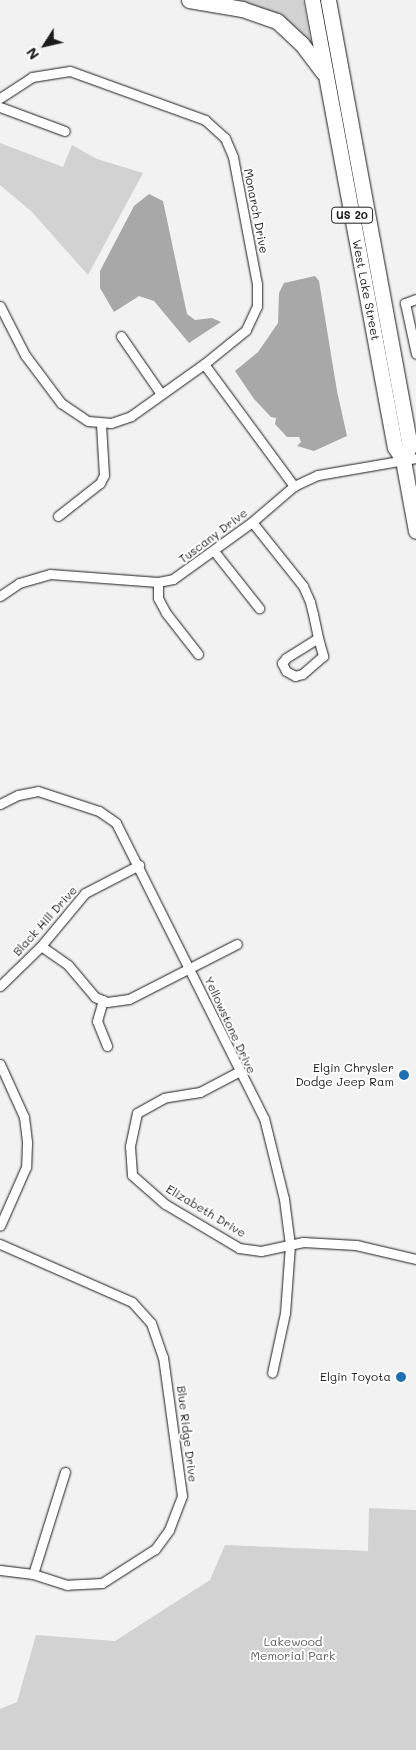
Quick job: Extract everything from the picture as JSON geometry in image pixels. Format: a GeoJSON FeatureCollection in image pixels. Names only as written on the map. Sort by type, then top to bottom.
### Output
{"type":"FeatureCollection","features":[{"type":"Feature","properties":{"kind":"highway"},"geometry":{"type":"LineString","coordinates":[[189,0],[242,9],[276,21],[302,43],[326,76]]}},
{"type":"Feature","properties":{"kind":"highway","name":"West Lake Street"},"geometry":{"type":"LineString","coordinates":[[312,0],[395,447],[410,459]]}},
{"type":"Feature","properties":{"kind":"highway","name":"West Lake Street"},"geometry":{"type":"LineString","coordinates":[[328,0],[410,445],[416,531]]}},
{"type":"Feature","properties":{"kind":"highway"},"geometry":{"type":"LineString","coordinates":[[333,24],[334,0]]}},
{"type":"Feature","properties":{"kind":"street","name":"Monarch Drive"},"geometry":{"type":"LineString","coordinates":[[0,98],[32,77],[70,71],[205,120],[225,138],[233,157],[257,284],[257,306],[246,330],[204,364],[126,418],[101,424]]}},
{"type":"Feature","properties":{"kind":"street"},"geometry":{"type":"LineString","coordinates":[[0,107],[65,131]]}},
{"type":"Feature","properties":{"kind":"street"},"geometry":{"type":"LineString","coordinates":[[416,299],[406,303],[416,354]]}},
{"type":"Feature","properties":{"kind":"street"},"geometry":{"type":"LineString","coordinates":[[0,306],[24,353],[61,404],[79,418],[101,424],[104,475],[100,483],[58,516]]}},
{"type":"Feature","properties":{"kind":"street"},"geometry":{"type":"LineString","coordinates":[[121,336],[161,394]]}},
{"type":"Feature","properties":{"kind":"street"},"geometry":{"type":"LineString","coordinates":[[204,364],[294,486]]}},
{"type":"Feature","properties":{"kind":"street","name":"Tuscany Drive"},"geometry":{"type":"LineString","coordinates":[[0,596],[19,583],[50,574],[158,582],[186,572],[252,522],[294,486],[318,475],[410,459]]}},
{"type":"Feature","properties":{"kind":"street"},"geometry":{"type":"LineString","coordinates":[[252,522],[303,586],[318,638],[323,656],[316,665],[294,676],[286,671],[282,663],[318,638]]}},
{"type":"Feature","properties":{"kind":"street"},"geometry":{"type":"LineString","coordinates":[[214,551],[259,608]]}},
{"type":"Feature","properties":{"kind":"street"},"geometry":{"type":"LineString","coordinates":[[158,582],[158,598],[166,613],[198,654]]}},
{"type":"Feature","properties":{"kind":"street","name":"Yellowstone Drive"},"geometry":{"type":"LineString","coordinates":[[0,804],[18,795],[38,791],[99,811],[116,822],[139,864],[190,968],[238,1072],[264,1118],[284,1199],[290,1245],[285,1313],[272,1373]]}},
{"type":"Feature","properties":{"kind":"street","name":"Black Hill Drive"},"geometry":{"type":"LineString","coordinates":[[0,986],[41,946],[85,893],[139,864]]}},
{"type":"Feature","properties":{"kind":"street"},"geometry":{"type":"LineString","coordinates":[[41,946],[68,965],[94,997],[103,1000],[129,999],[237,944]]}},
{"type":"Feature","properties":{"kind":"street"},"geometry":{"type":"LineString","coordinates":[[103,1000],[97,1020],[107,1046]]}},
{"type":"Feature","properties":{"kind":"street"},"geometry":{"type":"LineString","coordinates":[[0,1064],[24,1117],[27,1143],[26,1167],[0,1226]]}},
{"type":"Feature","properties":{"kind":"street","name":"Elizabeth Drive"},"geometry":{"type":"LineString","coordinates":[[238,1072],[200,1092],[164,1098],[137,1113],[130,1146],[132,1175],[165,1204],[239,1248],[261,1251],[303,1242],[356,1245],[416,1259]]}},
{"type":"Feature","properties":{"kind":"street","name":"Blue Ridge Drive"},"geometry":{"type":"LineString","coordinates":[[0,1244],[132,1302],[152,1323],[163,1357],[181,1486],[177,1513],[161,1542],[115,1578],[102,1583],[78,1586],[34,1574],[0,1570]]}},
{"type":"Feature","properties":{"kind":"street"},"geometry":{"type":"LineString","coordinates":[[34,1574],[65,1472]]}},
{"type":"Feature","properties":{"kind":"green space"},"geometry":{"type":"Polygon","coordinates":[[[220,0],[303,0],[312,47],[220,0]]]}},
{"type":"Feature","properties":{"kind":"green space"},"geometry":{"type":"Polygon","coordinates":[[[0,143],[63,167],[72,145],[97,159],[143,173],[88,275],[32,212],[0,185],[0,143]]]}},
{"type":"Feature","properties":{"kind":"green space","name":"Lakewood Memorial Park"},"geometry":{"type":"Polygon","coordinates":[[[369,1508],[416,1510],[416,1750],[0,1750],[0,1709],[17,1702],[36,1635],[115,1641],[210,1580],[225,1545],[368,1551],[369,1508]]]}},
{"type":"Feature","properties":{"kind":"shaded area"},"geometry":{"type":"Polygon","coordinates":[[[149,194],[163,201],[187,314],[195,320],[212,318],[221,322],[189,343],[154,301],[139,296],[114,312],[100,288],[100,271],[134,206],[149,194]]]}},
{"type":"Feature","properties":{"kind":"shaded area"},"geometry":{"type":"Polygon","coordinates":[[[315,276],[319,281],[337,391],[347,436],[314,451],[297,446],[301,442],[299,437],[287,437],[275,424],[276,418],[271,417],[254,399],[235,371],[258,352],[278,323],[279,293],[284,283],[315,276]]]}},
{"type":"Feature","properties":{"kind":"place","name":"Elgin Chrysler Dodge Jeep Ram"},"geometry":{"type":"Point","coordinates":[404,1075]}},
{"type":"Feature","properties":{"kind":"place","name":"Elgin Toyota"},"geometry":{"type":"Point","coordinates":[401,1377]}}]}
